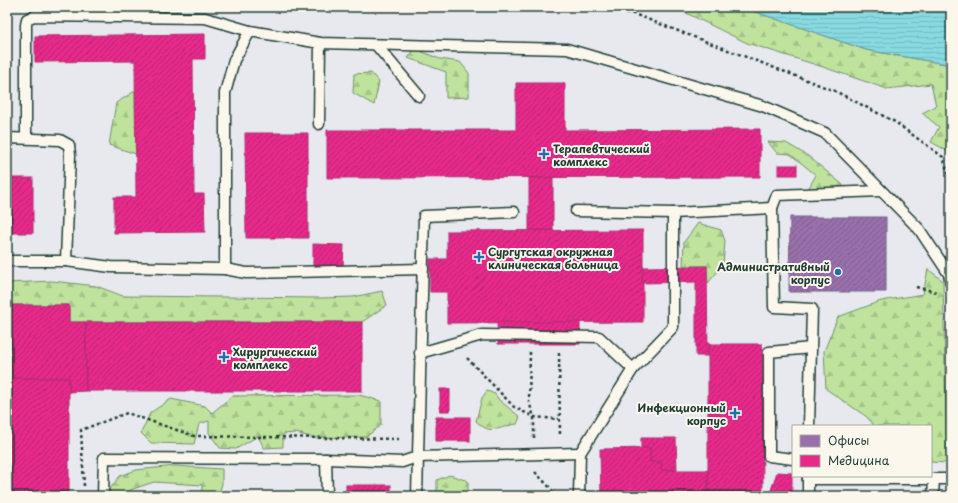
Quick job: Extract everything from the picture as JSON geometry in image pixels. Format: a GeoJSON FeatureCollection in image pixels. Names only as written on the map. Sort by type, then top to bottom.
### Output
{"type":"FeatureCollection","features":[{"type":"Feature","properties":{"kind":"lane"},"geometry":{"type":"LineString","coordinates":[[26,138],[26,26],[27,19],[34,16],[205,18],[250,31],[320,44],[567,49],[762,106],[825,133],[919,229],[949,274],[951,283]]}},
{"type":"Feature","properties":{"kind":"lane"},"geometry":{"type":"LineString","coordinates":[[225,269],[225,93],[234,60],[250,31]]}},
{"type":"Feature","properties":{"kind":"lane"},"geometry":{"type":"LineString","coordinates":[[319,124],[320,44]]}},
{"type":"Feature","properties":{"kind":"lane"},"geometry":{"type":"LineString","coordinates":[[377,46],[419,96]]}},
{"type":"Feature","properties":{"kind":"lane"},"geometry":{"type":"LineString","coordinates":[[7,138],[60,140],[68,145],[70,155],[66,261]]}},
{"type":"Feature","properties":{"kind":"lane"},"geometry":{"type":"LineString","coordinates":[[809,425],[812,309],[774,307],[772,208],[777,195],[881,191]]}},
{"type":"Feature","properties":{"kind":"lane"},"geometry":{"type":"LineString","coordinates":[[576,212],[672,214],[772,208]]}},
{"type":"Feature","properties":{"kind":"lane"},"geometry":{"type":"LineString","coordinates":[[417,496],[424,216],[514,212]]}},
{"type":"Feature","properties":{"kind":"lane"},"geometry":{"type":"LineString","coordinates":[[579,496],[580,452],[633,369],[673,327],[672,214]]}},
{"type":"Feature","properties":{"kind":"lane"},"geometry":{"type":"LineString","coordinates":[[7,261],[66,261],[111,267],[225,269],[246,273],[423,269]]}},
{"type":"Feature","properties":{"kind":"lane"},"geometry":{"type":"LineString","coordinates":[[420,353],[482,335],[599,336],[633,369]]}},
{"type":"Feature","properties":{"kind":"lane"},"geometry":{"type":"LineString","coordinates":[[792,459],[769,456],[769,352],[811,348]]}},
{"type":"Feature","properties":{"kind":"lane"},"geometry":{"type":"LineString","coordinates":[[103,496],[104,458],[326,459],[402,462],[417,457],[580,452]]}},
{"type":"Feature","properties":{"kind":"lane"},"geometry":{"type":"LineString","coordinates":[[326,459],[327,496]]}},
{"type":"Feature","properties":{"kind":"lane"},"geometry":{"type":"LineString","coordinates":[[808,496],[808,478],[951,479]]}},
{"type":"Feature","properties":{"kind":"lane"},"geometry":{"type":"LineString","coordinates":[[933,496],[934,479]]}},
{"type":"Feature","properties":{"kind":"path"},"geometry":{"type":"LineString","coordinates":[[590,7],[634,14],[835,91],[895,122],[943,157],[951,183]]}},
{"type":"Feature","properties":{"kind":"path"},"geometry":{"type":"LineString","coordinates":[[916,287],[943,293]]}},
{"type":"Feature","properties":{"kind":"path"},"geometry":{"type":"LineString","coordinates":[[530,336],[528,402],[534,417],[534,470],[558,496]]}},
{"type":"Feature","properties":{"kind":"path"},"geometry":{"type":"LineString","coordinates":[[559,336],[560,453]]}},
{"type":"Feature","properties":{"kind":"path"},"geometry":{"type":"LineString","coordinates":[[454,343],[514,407],[534,417],[559,419]]}},
{"type":"Feature","properties":{"kind":"path"},"geometry":{"type":"LineString","coordinates":[[127,413],[194,436],[418,439]]}},
{"type":"Feature","properties":{"kind":"green space"},"geometry":{"type":"Polygon","coordinates":[[[674,7],[741,7],[866,50],[951,65],[951,153],[931,142],[939,127],[922,113],[936,106],[931,84],[887,89],[747,43],[674,7]]]}},
{"type":"Feature","properties":{"kind":"green space"},"geometry":{"type":"Polygon","coordinates":[[[415,49],[440,59],[460,62],[469,73],[469,97],[446,98],[446,72],[408,58],[415,49]]]}},
{"type":"Feature","properties":{"kind":"green space"},"geometry":{"type":"Polygon","coordinates":[[[371,73],[379,82],[374,105],[353,93],[354,74],[371,73]]]}},
{"type":"Feature","properties":{"kind":"green space"},"geometry":{"type":"Polygon","coordinates":[[[135,91],[136,154],[109,145],[116,103],[135,91]]]}},
{"type":"Feature","properties":{"kind":"green space"},"geometry":{"type":"Polygon","coordinates":[[[768,142],[786,143],[808,156],[843,185],[840,191],[806,193],[816,175],[790,154],[777,153],[768,142]]]}},
{"type":"Feature","properties":{"kind":"green space"},"geometry":{"type":"Polygon","coordinates":[[[698,223],[721,230],[725,241],[723,265],[708,283],[707,266],[683,266],[684,242],[698,223]]]}},
{"type":"Feature","properties":{"kind":"green space"},"geometry":{"type":"Polygon","coordinates":[[[928,269],[943,281],[947,463],[932,462],[932,425],[873,425],[867,417],[826,389],[824,351],[838,317],[881,301],[923,294],[928,269]]]}},
{"type":"Feature","properties":{"kind":"green space"},"geometry":{"type":"Polygon","coordinates":[[[52,281],[96,286],[123,296],[321,298],[353,297],[382,291],[387,305],[362,322],[69,322],[69,305],[7,305],[7,283],[52,281]]]}},
{"type":"Feature","properties":{"kind":"green space"},"geometry":{"type":"Polygon","coordinates":[[[487,391],[495,394],[499,400],[520,417],[517,424],[491,430],[482,426],[476,421],[482,398],[487,391]]]}},
{"type":"Feature","properties":{"kind":"green space"},"geometry":{"type":"Polygon","coordinates":[[[359,395],[381,401],[381,425],[366,437],[314,438],[296,433],[283,434],[283,447],[264,448],[258,436],[236,449],[220,448],[209,433],[209,421],[199,424],[194,444],[151,443],[141,433],[150,413],[171,399],[205,406],[212,413],[232,396],[359,395]]]}},
{"type":"Feature","properties":{"kind":"green space"},"geometry":{"type":"Polygon","coordinates":[[[175,466],[222,469],[222,484],[218,496],[202,496],[202,485],[154,482],[130,490],[128,496],[112,496],[108,491],[120,476],[136,470],[175,466]]]}},
{"type":"Feature","properties":{"kind":"green space"},"geometry":{"type":"Polygon","coordinates":[[[450,475],[468,481],[468,496],[437,496],[437,480],[450,475]]]}},
{"type":"Feature","properties":{"kind":"water"},"geometry":{"type":"Polygon","coordinates":[[[741,7],[951,7],[951,65],[866,50],[741,7]]]}},
{"type":"Feature","properties":{"kind":"building: Офисы","name":"Административный корпус"},"geometry":{"type":"Polygon","coordinates":[[[790,217],[886,217],[886,292],[789,292],[790,217]]]}},
{"type":"Feature","properties":{"kind":"building: Медицина"},"geometry":{"type":"Polygon","coordinates":[[[205,34],[205,59],[193,59],[194,194],[204,194],[205,232],[114,233],[114,197],[136,197],[135,61],[35,62],[35,36],[205,34]]]}},
{"type":"Feature","properties":{"kind":"building: Медицина","name":"Терапевтический комплекс"},"geometry":{"type":"Polygon","coordinates":[[[516,83],[565,83],[565,130],[760,129],[760,177],[327,178],[327,130],[516,130],[516,83]]]}},
{"type":"Feature","properties":{"kind":"building: Медицина"},"geometry":{"type":"Polygon","coordinates":[[[245,133],[308,133],[308,238],[246,238],[245,133]]]}},
{"type":"Feature","properties":{"kind":"building: Медицина"},"geometry":{"type":"Polygon","coordinates":[[[778,165],[797,165],[797,175],[778,175],[778,165]]]}},
{"type":"Feature","properties":{"kind":"building: Медицина"},"geometry":{"type":"Polygon","coordinates":[[[7,178],[33,178],[33,233],[7,233],[7,178]]]}},
{"type":"Feature","properties":{"kind":"building: Медицина"},"geometry":{"type":"Polygon","coordinates":[[[529,178],[553,178],[553,230],[529,230],[529,178]]]}},
{"type":"Feature","properties":{"kind":"building: Медицина"},"geometry":{"type":"Polygon","coordinates":[[[643,230],[643,322],[447,323],[447,292],[430,292],[430,259],[447,259],[447,231],[643,230]]]}},
{"type":"Feature","properties":{"kind":"building: Медицина"},"geometry":{"type":"Polygon","coordinates":[[[313,244],[344,245],[343,267],[313,266],[313,244]]]}},
{"type":"Feature","properties":{"kind":"building: Медицина"},"geometry":{"type":"Polygon","coordinates":[[[707,266],[708,356],[696,356],[696,282],[642,283],[643,267],[707,266]]]}},
{"type":"Feature","properties":{"kind":"building: Медицина"},"geometry":{"type":"Polygon","coordinates":[[[7,305],[69,305],[69,322],[86,322],[86,391],[69,392],[69,378],[7,378],[7,305]]]}},
{"type":"Feature","properties":{"kind":"building: Медицина","name":"Хирургический комплекс"},"geometry":{"type":"Polygon","coordinates":[[[86,322],[362,322],[362,391],[86,391],[86,322]]]}},
{"type":"Feature","properties":{"kind":"building: Медицина"},"geometry":{"type":"Polygon","coordinates":[[[497,322],[580,322],[580,344],[498,344],[497,322]]]}},
{"type":"Feature","properties":{"kind":"building: Медицина","name":"Инфекционный корпус"},"geometry":{"type":"Polygon","coordinates":[[[708,344],[762,344],[763,496],[708,496],[708,344]]]}},
{"type":"Feature","properties":{"kind":"building: Медицина"},"geometry":{"type":"Polygon","coordinates":[[[7,378],[69,378],[69,496],[7,496],[7,378]]]}},
{"type":"Feature","properties":{"kind":"building: Медицина"},"geometry":{"type":"Polygon","coordinates":[[[440,389],[450,389],[450,411],[440,411],[440,389]]]}},
{"type":"Feature","properties":{"kind":"building: Медицина"},"geometry":{"type":"Polygon","coordinates":[[[436,417],[470,417],[470,441],[436,441],[436,417]]]}},
{"type":"Feature","properties":{"kind":"building: Медицина"},"geometry":{"type":"Polygon","coordinates":[[[641,438],[676,438],[677,470],[661,470],[661,462],[650,462],[650,448],[641,448],[641,438]]]}},
{"type":"Feature","properties":{"kind":"building: Медицина"},"geometry":{"type":"Polygon","coordinates":[[[650,448],[650,462],[661,462],[661,470],[708,470],[708,496],[601,496],[600,449],[650,448]]]}},
{"type":"Feature","properties":{"kind":"building: Медицина"},"geometry":{"type":"Polygon","coordinates":[[[777,472],[792,473],[792,496],[769,496],[777,472]]]}},
{"type":"Feature","properties":{"kind":"building: Медицина"},"geometry":{"type":"Polygon","coordinates":[[[346,485],[391,485],[391,496],[346,496],[346,485]]]}},
{"type":"Feature","properties":{"kind":"place","name":"Терапевтический комплекс"},"geometry":{"type":"Point","coordinates":[544,154]}},
{"type":"Feature","properties":{"kind":"place","name":"Сургутская окружная клиническая больница"},"geometry":{"type":"Point","coordinates":[479,257]}},
{"type":"Feature","properties":{"kind":"place","name":"Административный корпус"},"geometry":{"type":"Point","coordinates":[838,272]}},
{"type":"Feature","properties":{"kind":"place","name":"Хирургический комплекс"},"geometry":{"type":"Point","coordinates":[224,357]}},
{"type":"Feature","properties":{"kind":"place","name":"Инфекционный корпус"},"geometry":{"type":"Point","coordinates":[735,413]}}]}
